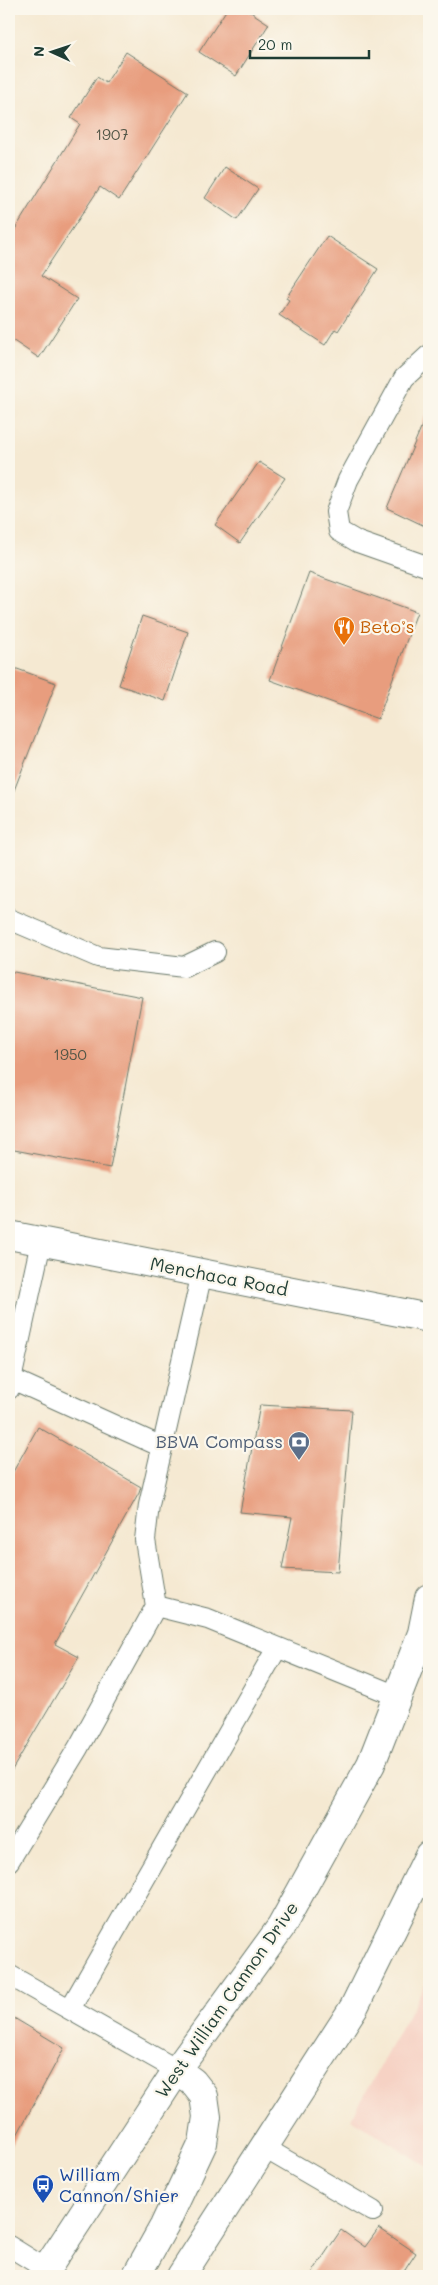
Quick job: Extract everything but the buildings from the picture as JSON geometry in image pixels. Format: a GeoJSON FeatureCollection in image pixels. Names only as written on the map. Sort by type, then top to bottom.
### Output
{"type":"FeatureCollection","features":[{"type":"Feature","properties":{"kind":"main road","name":"Menchaca Road"},"geometry":{"type":"LineString","coordinates":[[9,1235],[429,1318]]}},
{"type":"Feature","properties":{"kind":"main road","name":"West William Cannon Drive"},"geometry":{"type":"LineString","coordinates":[[44,2273],[177,2070],[281,1927],[371,1764],[422,1634],[429,1598]]}},
{"type":"Feature","properties":{"kind":"main road"},"geometry":{"type":"LineString","coordinates":[[181,2276],[354,2007],[429,1855]]}},
{"type":"Feature","properties":{"kind":"main road"},"geometry":{"type":"LineString","coordinates":[[136,2276],[164,2226],[203,2143],[207,2117],[204,2096],[193,2082],[177,2070]]}},
{"type":"Feature","properties":{"kind":"lane"},"geometry":{"type":"LineString","coordinates":[[429,355],[404,378],[348,480],[336,512],[339,531],[358,542],[429,567]]}},
{"type":"Feature","properties":{"kind":"lane"},"geometry":{"type":"LineString","coordinates":[[9,919],[98,958],[184,966],[215,952]]}},
{"type":"Feature","properties":{"kind":"lane"},"geometry":{"type":"LineString","coordinates":[[42,1242],[10,1384],[162,1447]]}},
{"type":"Feature","properties":{"kind":"lane"},"geometry":{"type":"LineString","coordinates":[[9,1861],[78,1748],[156,1606],[145,1540],[149,1505],[202,1273]]}},
{"type":"Feature","properties":{"kind":"lane"},"geometry":{"type":"LineString","coordinates":[[156,1606],[208,1619],[397,1696]]}},
{"type":"Feature","properties":{"kind":"lane"},"geometry":{"type":"LineString","coordinates":[[70,2009],[277,1648]]}},
{"type":"Feature","properties":{"kind":"lane"},"geometry":{"type":"LineString","coordinates":[[9,1975],[177,2070]]}},
{"type":"Feature","properties":{"kind":"lane"},"geometry":{"type":"LineString","coordinates":[[263,2147],[373,2211]]}},
{"type":"Feature","properties":{"kind":"lane"},"geometry":{"type":"LineString","coordinates":[[9,2246],[44,2273]]}},
{"type":"Feature","properties":{"kind":"shaded area"},"geometry":{"type":"Polygon","coordinates":[[[429,1977],[429,2167],[351,2119],[429,1977]]]}},
{"type":"Feature","properties":{"kind":"place","name":"Beto’s"},"geometry":{"type":"Point","coordinates":[344,646]}},
{"type":"Feature","properties":{"kind":"place","name":"BBVA Compass"},"geometry":{"type":"Point","coordinates":[299,1461]}},
{"type":"Feature","properties":{"kind":"place","name":"William Cannon/Shier"},"geometry":{"type":"Point","coordinates":[43,2204]}}]}
